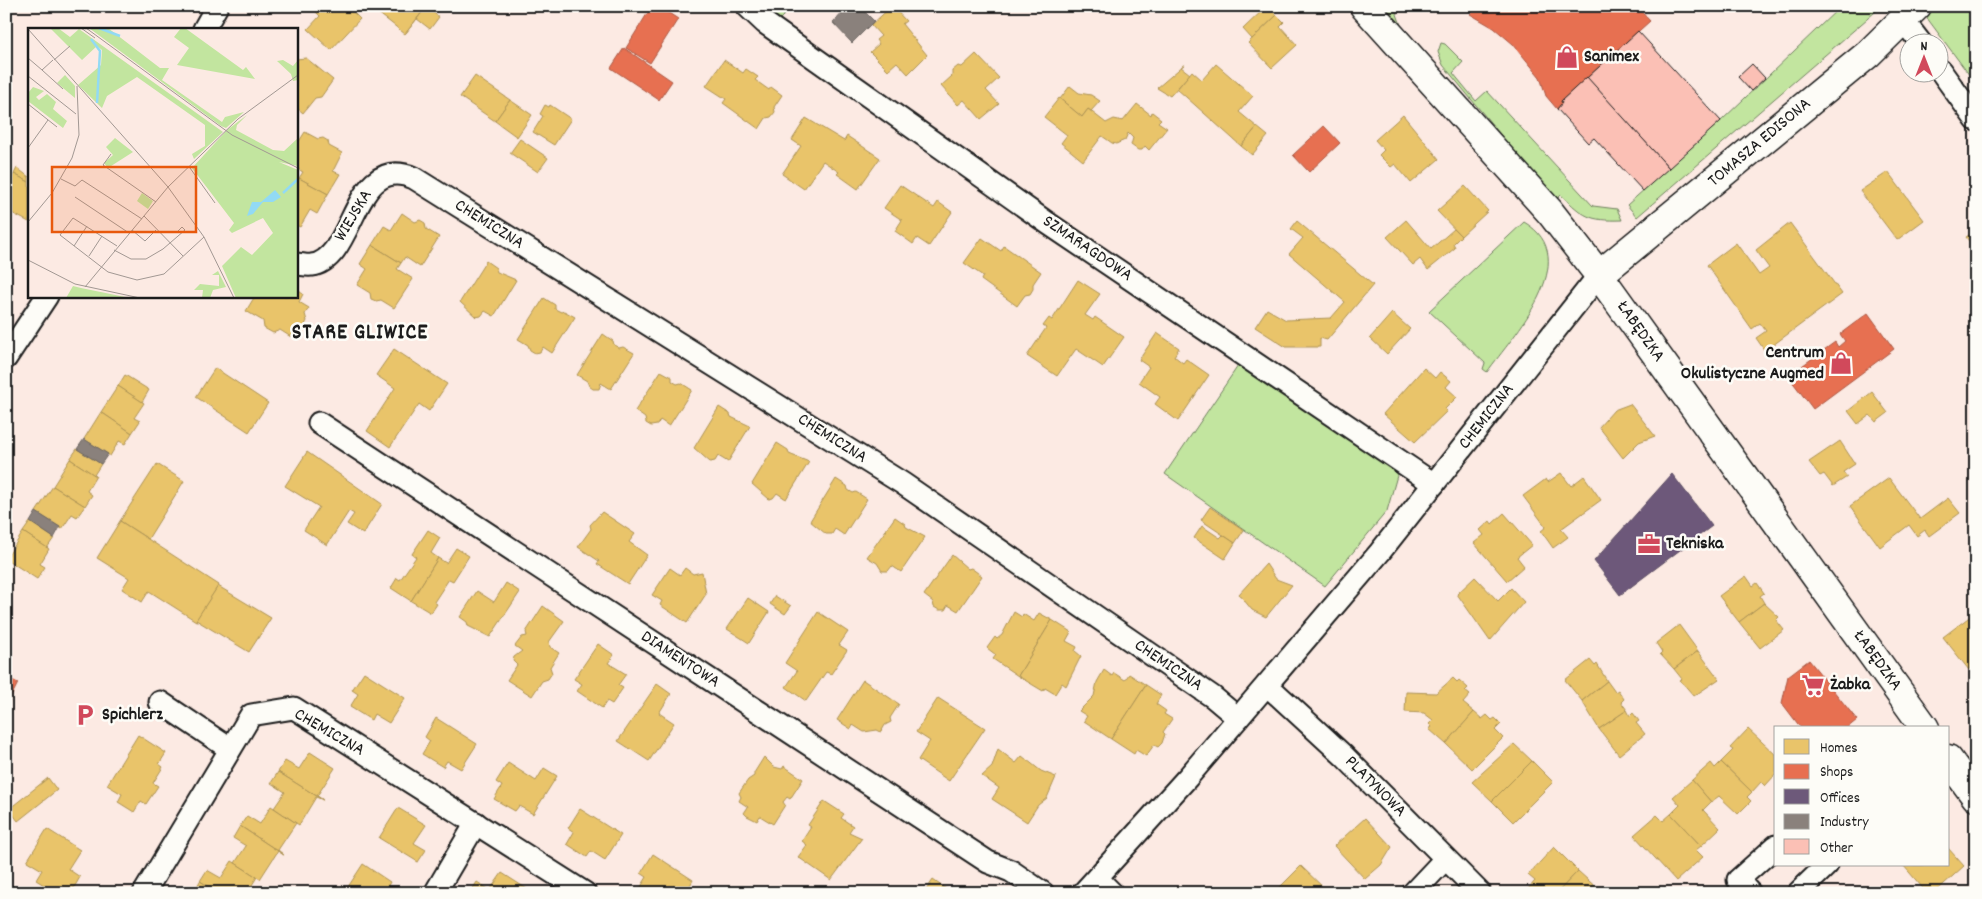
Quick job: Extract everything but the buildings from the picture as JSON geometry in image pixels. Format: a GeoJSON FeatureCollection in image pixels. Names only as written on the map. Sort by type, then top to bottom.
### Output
{"type":"FeatureCollection","features":[{"type":"Feature","properties":{"kind":"street"},"geometry":{"type":"LineString","coordinates":[[205,28],[217,6]]}},
{"type":"Feature","properties":{"kind":"street","name":"SZMARAGDOWA"},"geometry":{"type":"LineString","coordinates":[[747,6],[766,23],[1049,224],[1434,484]]}},
{"type":"Feature","properties":{"kind":"street","name":"ŁABĘDZKA"},"geometry":{"type":"LineString","coordinates":[[1364,6],[1550,212],[1599,275],[1925,726]]}},
{"type":"Feature","properties":{"kind":"street"},"geometry":{"type":"LineString","coordinates":[[1910,13],[1917,32]]}},
{"type":"Feature","properties":{"kind":"street","name":"TOMASZA EDISONA"},"geometry":{"type":"LineString","coordinates":[[1599,275],[1868,54],[1910,13]]}},
{"type":"Feature","properties":{"kind":"street"},"geometry":{"type":"LineString","coordinates":[[1949,82],[1976,120]]}},
{"type":"Feature","properties":{"kind":"street","name":"WIEJSKA"},"geometry":{"type":"LineString","coordinates":[[298,264],[313,265],[324,259],[338,244],[365,195],[376,181],[395,173],[414,178]]}},
{"type":"Feature","properties":{"kind":"street","name":"CHEMICZNA"},"geometry":{"type":"LineString","coordinates":[[414,178],[902,483],[1213,697],[1238,718]]}},
{"type":"Feature","properties":{"kind":"street","name":"CHEMICZNA"},"geometry":{"type":"LineString","coordinates":[[1090,885],[1267,685],[1380,552],[1599,275]]}},
{"type":"Feature","properties":{"kind":"street"},"geometry":{"type":"LineString","coordinates":[[6,358],[46,298]]}},
{"type":"Feature","properties":{"kind":"street","name":"DIAMENTOWA"},"geometry":{"type":"LineString","coordinates":[[319,424],[988,862],[1011,871],[1043,893]]}},
{"type":"Feature","properties":{"kind":"street","name":"PLATYNOWA"},"geometry":{"type":"LineString","coordinates":[[1267,685],[1344,756],[1480,893]]}},
{"type":"Feature","properties":{"kind":"street"},"geometry":{"type":"LineString","coordinates":[[160,702],[230,749]]}},
{"type":"Feature","properties":{"kind":"street","name":"CHEMICZNA"},"geometry":{"type":"LineString","coordinates":[[144,893],[251,715],[294,708],[585,893]]}},
{"type":"Feature","properties":{"kind":"street"},"geometry":{"type":"LineString","coordinates":[[1950,762],[1976,797]]}},
{"type":"Feature","properties":{"kind":"street"},"geometry":{"type":"LineString","coordinates":[[435,893],[476,824]]}},
{"type":"Feature","properties":{"kind":"street"},"geometry":{"type":"LineString","coordinates":[[1750,893],[1738,880],[1774,848]]}},
{"type":"Feature","properties":{"kind":"street"},"geometry":{"type":"LineString","coordinates":[[1413,893],[1445,859]]}},
{"type":"Feature","properties":{"kind":"street"},"geometry":{"type":"LineString","coordinates":[[1798,893],[1826,866]]}},
{"type":"Feature","properties":{"kind":"street"},"geometry":{"type":"LineString","coordinates":[[1090,885],[1112,893]]}},
{"type":"Feature","properties":{"kind":"green space"},"geometry":{"type":"Polygon","coordinates":[[[765,6],[793,6],[778,21],[765,6]]]}},
{"type":"Feature","properties":{"kind":"green space"},"geometry":{"type":"Polygon","coordinates":[[[1383,6],[1394,6],[1401,25],[1383,6]]]}},
{"type":"Feature","properties":{"kind":"green space"},"geometry":{"type":"Polygon","coordinates":[[[1841,6],[1882,6],[1637,217],[1627,205],[1721,121],[1841,6]]]}},
{"type":"Feature","properties":{"kind":"green space"},"geometry":{"type":"Polygon","coordinates":[[[1930,6],[1976,6],[1976,84],[1950,49],[1950,32],[1937,32],[1924,14],[1930,6]]]}},
{"type":"Feature","properties":{"kind":"green space"},"geometry":{"type":"Polygon","coordinates":[[[1441,43],[1445,44],[1463,62],[1453,73],[1476,101],[1487,91],[1593,206],[1617,209],[1622,220],[1602,220],[1588,216],[1561,195],[1555,201],[1443,65],[1438,52],[1441,43]]]}},
{"type":"Feature","properties":{"kind":"green space"},"geometry":{"type":"Polygon","coordinates":[[[1524,222],[1541,237],[1548,256],[1546,276],[1538,297],[1526,318],[1487,372],[1483,369],[1485,363],[1429,311],[1524,222]]]}},
{"type":"Feature","properties":{"kind":"green space"},"geometry":{"type":"Polygon","coordinates":[[[1240,363],[1398,472],[1387,511],[1325,586],[1165,474],[1240,363]]]}},
{"type":"Feature","properties":{"kind":"place","name":"Sanimex"},"geometry":{"type":"Point","coordinates":[1567,57]}},
{"type":"Feature","properties":{"kind":"place","name":"Centrum Okulistyczne Augmed"},"geometry":{"type":"Point","coordinates":[1841,363]}},
{"type":"Feature","properties":{"kind":"place","name":"Tekniska"},"geometry":{"type":"Point","coordinates":[1649,544]}},
{"type":"Feature","properties":{"kind":"place","name":"Żabka"},"geometry":{"type":"Point","coordinates":[1813,685]}},
{"type":"Feature","properties":{"kind":"place","name":"Spichlerz"},"geometry":{"type":"Point","coordinates":[85,715]}},
{"type":"Feature","properties":{"kind":"district","name":"STARE GLIWICE"},"geometry":{"type":"Point","coordinates":[360,333]}}]}
